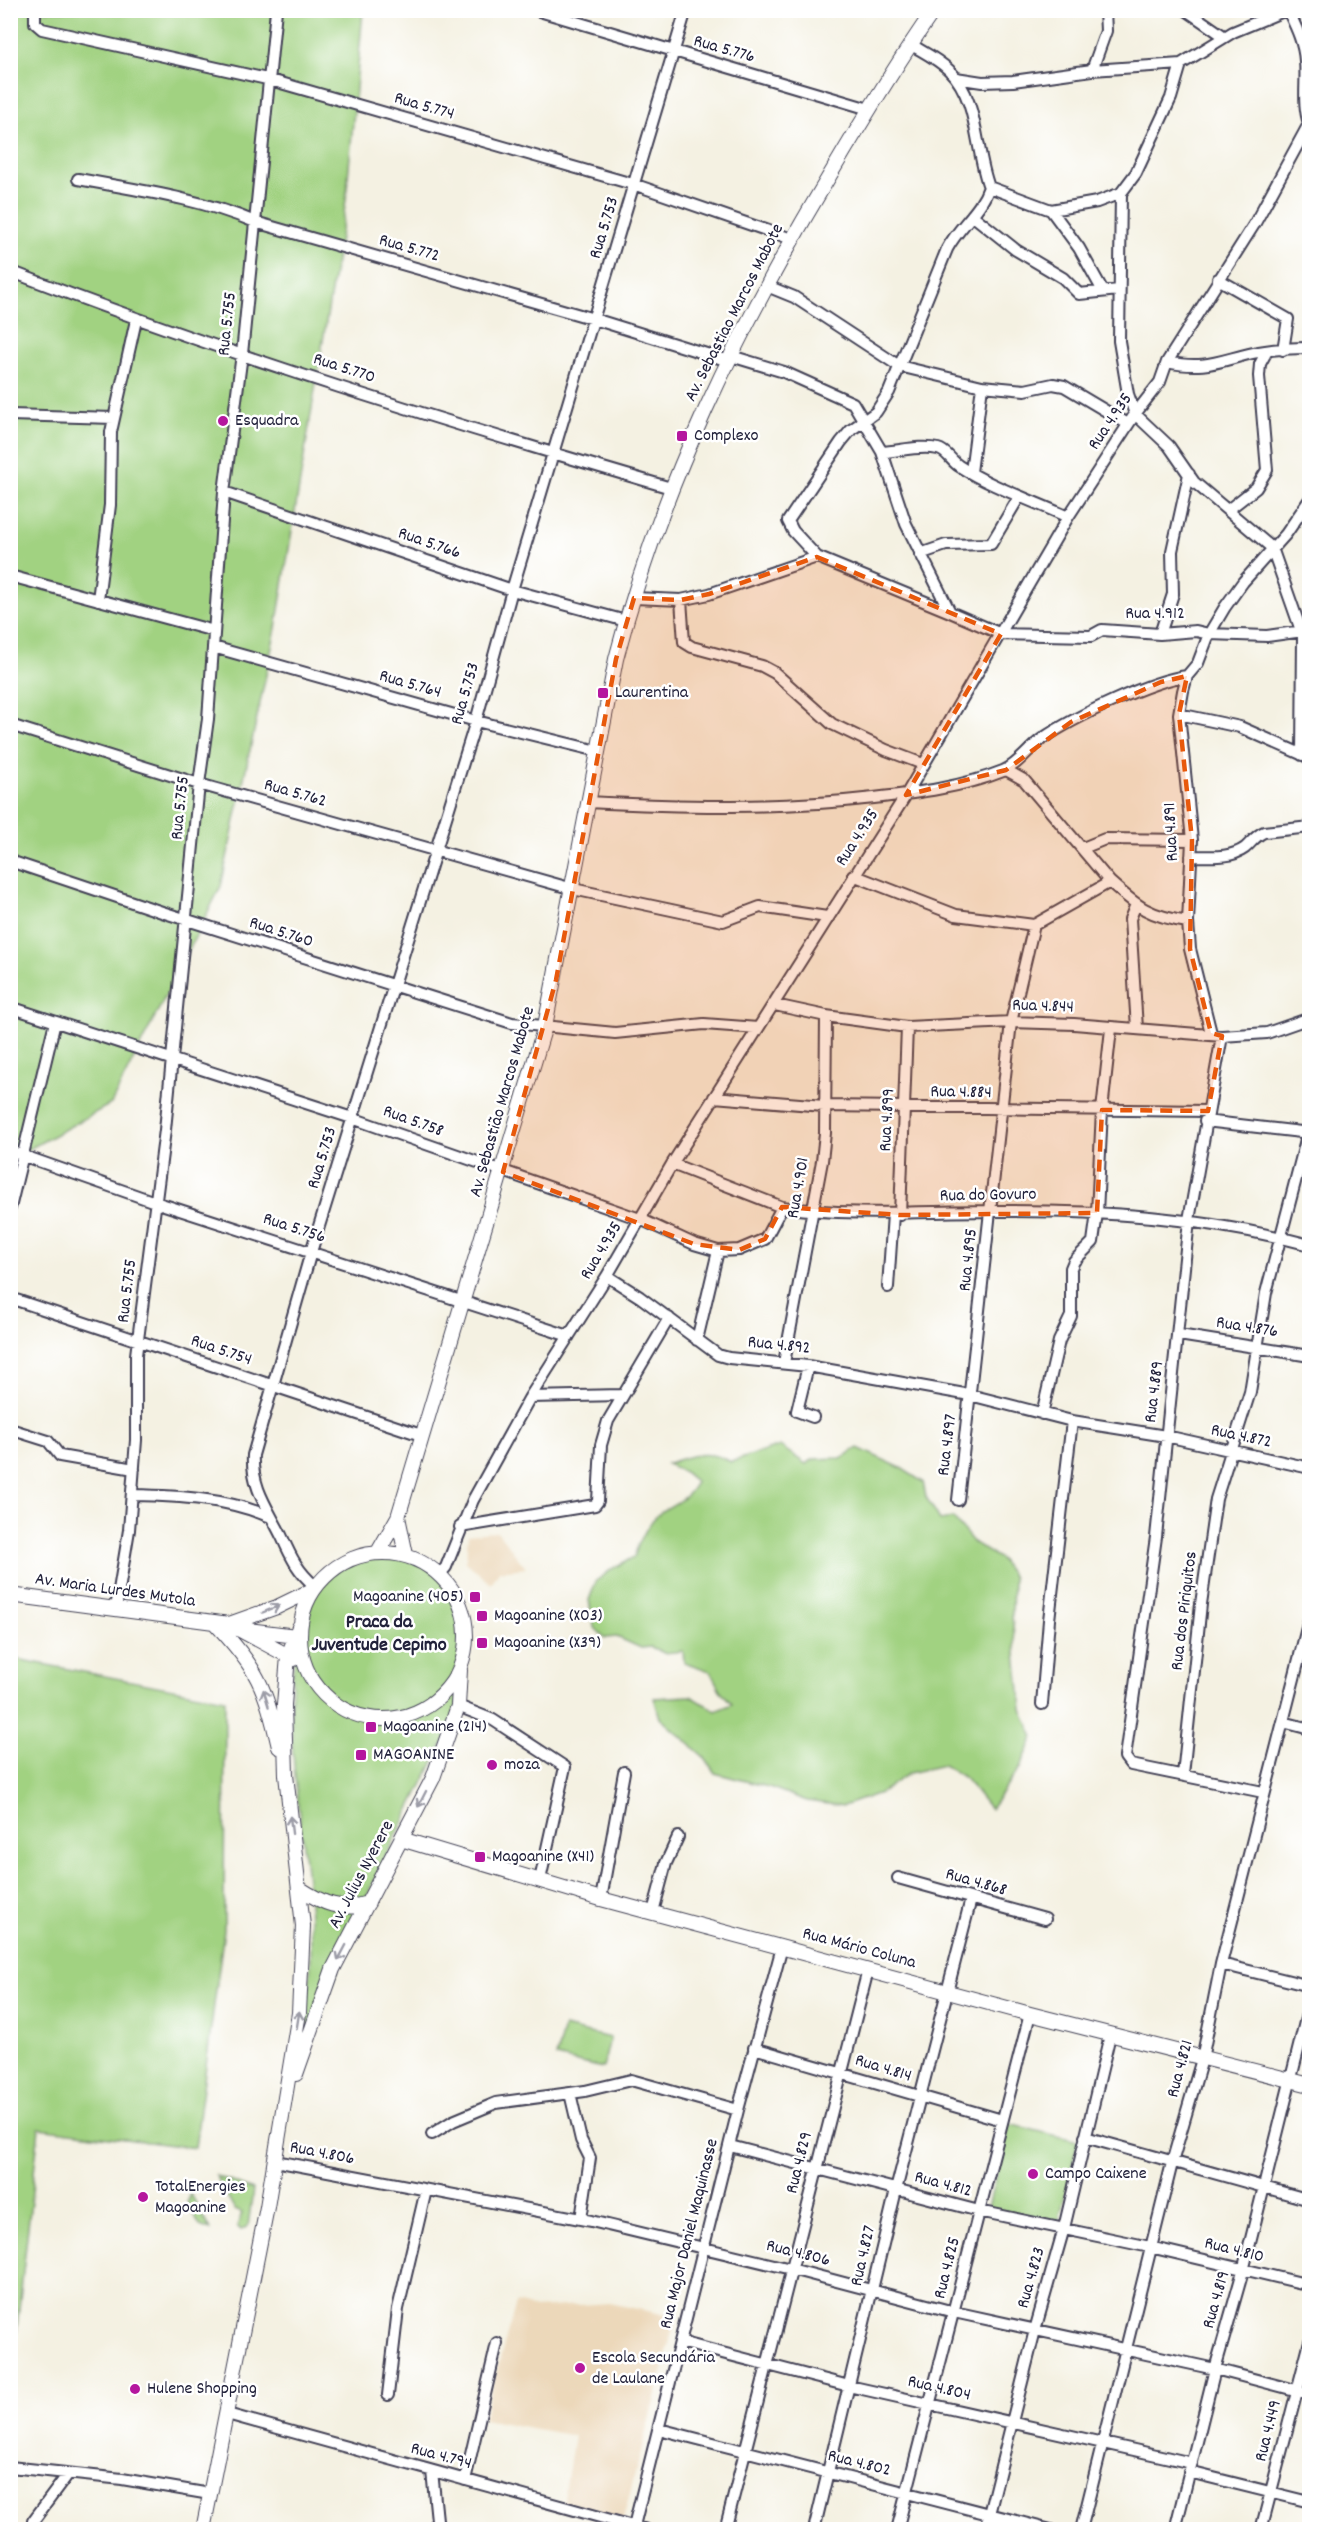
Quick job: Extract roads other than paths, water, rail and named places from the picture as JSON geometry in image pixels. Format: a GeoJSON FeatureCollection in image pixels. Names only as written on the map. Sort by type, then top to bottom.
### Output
{"type":"FeatureCollection","features":[{"type":"Feature","properties":{"kind":"main road","name":"Av. Sebastiao Marcos Mabote"},"geometry":{"type":"LineString","coordinates":[[610,690],[626,621],[670,488],[730,358],[792,239],[869,109],[934,10]]}},
{"type":"Feature","properties":{"kind":"main road","name":"Av. Sebastião Marcos Mabote"},"geometry":{"type":"LineString","coordinates":[[378,1552],[399,1517],[431,1400],[503,1172],[545,1026],[610,690]]}},
{"type":"Feature","properties":{"kind":"main road","name":"Av. Sebastião Marcos Mabote"},"geometry":{"type":"LineString","coordinates":[[399,1517],[406,1555]]}},
{"type":"Feature","properties":{"kind":"main road"},"geometry":{"type":"LineString","coordinates":[[222,1624],[277,1607],[314,1588],[342,1562],[378,1552],[406,1555],[440,1574],[454,1591],[463,1611],[467,1633],[462,1661],[442,1695],[425,1708],[405,1716],[385,1719],[364,1717],[344,1710],[326,1698],[313,1682],[304,1665],[297,1631],[314,1588]]}},
{"type":"Feature","properties":{"kind":"main road","name":"Av. Maria Lurdes Mutola"},"geometry":{"type":"LineString","coordinates":[[10,1595],[222,1624]]}},
{"type":"Feature","properties":{"kind":"main road"},"geometry":{"type":"LineString","coordinates":[[10,1601],[297,1631]]}},
{"type":"Feature","properties":{"kind":"main road"},"geometry":{"type":"LineString","coordinates":[[222,1624],[304,1665]]}},
{"type":"Feature","properties":{"kind":"main road"},"geometry":{"type":"LineString","coordinates":[[222,1624],[262,1685],[286,1782]]}},
{"type":"Feature","properties":{"kind":"main road","name":"Av. Julius Nyerere"},"geometry":{"type":"LineString","coordinates":[[204,2529],[287,2098],[302,1986],[303,1926],[286,1782],[284,1705],[288,1656],[297,1631]]}},
{"type":"Feature","properties":{"kind":"main road","name":"Av. Julius Nyerere"},"geometry":{"type":"LineString","coordinates":[[287,2098],[333,1970],[368,1904],[406,1841],[433,1778],[458,1706],[462,1661]]}},
{"type":"Feature","properties":{"kind":"main road","name":"Rua Mário Coluna"},"geometry":{"type":"LineString","coordinates":[[406,1841],[601,1899],[1110,2035],[1310,2085]]}},
{"type":"Feature","properties":{"kind":"main road"},"geometry":{"type":"LineString","coordinates":[[299,1888],[327,1904],[356,1907],[368,1904]]}},
{"type":"Feature","properties":{"kind":"street","name":"Rua 5.774"},"geometry":{"type":"LineString","coordinates":[[35,10],[35,23],[42,29],[267,79],[636,185],[792,239]]}},
{"type":"Feature","properties":{"kind":"street","name":"Rua 5.755"},"geometry":{"type":"LineString","coordinates":[[116,1608],[133,1495],[135,1376],[138,1340],[172,1058],[199,784],[208,719],[224,492],[242,354],[267,79],[276,10]]}},
{"type":"Feature","properties":{"kind":"street","name":"Rua 5.776"},"geometry":{"type":"LineString","coordinates":[[536,10],[869,109]]}},
{"type":"Feature","properties":{"kind":"street","name":"Rua 5.753"},"geometry":{"type":"LineString","coordinates":[[314,1588],[301,1574],[268,1516],[253,1467],[253,1455],[311,1252],[476,721],[512,590],[636,185],[686,10]]}},
{"type":"Feature","properties":{"kind":"street"},"geometry":{"type":"LineString","coordinates":[[1092,70],[1106,31],[1105,10]]}},
{"type":"Feature","properties":{"kind":"street"},"geometry":{"type":"LineString","coordinates":[[1186,10],[1225,37]]}},
{"type":"Feature","properties":{"kind":"street"},"geometry":{"type":"LineString","coordinates":[[956,78],[982,82],[1012,81],[1092,70],[1181,64],[1225,37],[1287,10],[1302,42],[1305,59],[1305,105],[1309,123]]}},
{"type":"Feature","properties":{"kind":"street"},"geometry":{"type":"LineString","coordinates":[[910,44],[942,64],[956,78],[974,119],[989,187],[985,199],[955,233],[947,249],[889,392],[876,412],[841,442],[789,517],[793,531],[817,557],[1001,634]]}},
{"type":"Feature","properties":{"kind":"street"},"geometry":{"type":"LineString","coordinates":[[989,187],[1051,210],[1097,202],[1121,193],[1136,173],[1172,98],[1181,64]]}},
{"type":"Feature","properties":{"kind":"street","name":"Rua 4.935"},"geometry":{"type":"LineString","coordinates":[[440,1574],[446,1567],[460,1527],[530,1397],[607,1276],[672,1164],[775,1005],[853,875],[906,795],[1068,517],[1128,424],[1160,382],[1167,362],[1255,224],[1309,123]]}},
{"type":"Feature","properties":{"kind":"street","name":"Rua 5.772"},"geometry":{"type":"LineString","coordinates":[[78,179],[210,206],[255,222],[784,372],[835,393],[853,403],[882,452],[906,524],[950,612]]}},
{"type":"Feature","properties":{"kind":"street"},"geometry":{"type":"LineString","coordinates":[[1121,193],[1119,341],[1122,367],[1135,414],[1168,446],[1194,482],[1272,548],[1305,630],[1303,636],[1306,756],[1240,727],[1179,714]]}},
{"type":"Feature","properties":{"kind":"street"},"geometry":{"type":"LineString","coordinates":[[1051,210],[1079,248],[1103,291]]}},
{"type":"Feature","properties":{"kind":"street"},"geometry":{"type":"LineString","coordinates":[[972,215],[1016,250],[1063,278],[1079,294],[1119,290]]}},
{"type":"Feature","properties":{"kind":"street","name":"Rua 5.770"},"geometry":{"type":"LineString","coordinates":[[10,272],[136,320],[554,454],[670,488]]}},
{"type":"Feature","properties":{"kind":"street"},"geometry":{"type":"LineString","coordinates":[[1218,279],[1288,319],[1283,350]]}},
{"type":"Feature","properties":{"kind":"street"},"geometry":{"type":"LineString","coordinates":[[767,286],[794,297],[899,366],[982,386],[1025,390],[1053,384],[1064,386],[1128,424]]}},
{"type":"Feature","properties":{"kind":"street"},"geometry":{"type":"LineString","coordinates":[[98,600],[110,505],[114,418],[136,320]]}},
{"type":"Feature","properties":{"kind":"street"},"geometry":{"type":"LineString","coordinates":[[1167,362],[1196,366],[1267,351],[1310,348]]}},
{"type":"Feature","properties":{"kind":"street"},"geometry":{"type":"LineString","coordinates":[[1228,510],[1256,488],[1266,470],[1259,376],[1260,364],[1267,351]]}},
{"type":"Feature","properties":{"kind":"street"},"geometry":{"type":"LineString","coordinates":[[972,472],[982,386]]}},
{"type":"Feature","properties":{"kind":"street"},"geometry":{"type":"LineString","coordinates":[[10,415],[114,418]]}},
{"type":"Feature","properties":{"kind":"street"},"geometry":{"type":"LineString","coordinates":[[882,452],[939,449],[960,467],[1019,497],[1034,500],[1068,517]]}},
{"type":"Feature","properties":{"kind":"street"},"geometry":{"type":"LineString","coordinates":[[1161,634],[1173,594],[1172,551],[1189,474]]}},
{"type":"Feature","properties":{"kind":"street","name":"Rua 5.766"},"geometry":{"type":"LineString","coordinates":[[224,492],[512,590],[626,621]]}},
{"type":"Feature","properties":{"kind":"street"},"geometry":{"type":"LineString","coordinates":[[920,554],[946,545],[991,544],[1019,497]]}},
{"type":"Feature","properties":{"kind":"street","name":"Rua 4.891"},"geometry":{"type":"LineString","coordinates":[[1216,1034],[1190,949],[1188,922],[1192,840],[1179,714],[1187,676],[1198,663],[1209,634],[1243,582],[1286,534],[1310,499]]}},
{"type":"Feature","properties":{"kind":"street"},"geometry":{"type":"LineString","coordinates":[[634,598],[681,600],[709,594],[817,557]]}},
{"type":"Feature","properties":{"kind":"street"},"geometry":{"type":"LineString","coordinates":[[10,576],[214,631]]}},
{"type":"Feature","properties":{"kind":"street"},"geometry":{"type":"LineString","coordinates":[[681,600],[682,638],[692,647],[762,666],[775,673],[832,724],[886,750],[923,764]]}},
{"type":"Feature","properties":{"kind":"street","name":"Rua 4.912"},"geometry":{"type":"LineString","coordinates":[[1001,634],[1090,636],[1102,630],[1161,634],[1196,631],[1209,634],[1267,636],[1305,630]]}},
{"type":"Feature","properties":{"kind":"street","name":"Rua 5.764"},"geometry":{"type":"LineString","coordinates":[[213,647],[476,721],[598,752]]}},
{"type":"Feature","properties":{"kind":"street"},"geometry":{"type":"LineString","coordinates":[[588,802],[669,806],[776,807],[906,795],[973,781],[1006,770],[1040,740],[1071,722],[1161,682],[1187,676]]}},
{"type":"Feature","properties":{"kind":"street","name":"Rua 5.762"},"geometry":{"type":"LineString","coordinates":[[10,725],[199,784],[573,889],[723,921],[760,907],[827,917]]}},
{"type":"Feature","properties":{"kind":"street"},"geometry":{"type":"LineString","coordinates":[[1006,770],[1024,780],[1110,882],[1136,904],[1158,917],[1188,922]]}},
{"type":"Feature","properties":{"kind":"street"},"geometry":{"type":"LineString","coordinates":[[1191,856],[1228,856],[1245,848],[1257,835],[1264,832],[1310,827]]}},
{"type":"Feature","properties":{"kind":"street"},"geometry":{"type":"LineString","coordinates":[[1083,848],[1105,839],[1192,840]]}},
{"type":"Feature","properties":{"kind":"street","name":"Rua 5.760"},"geometry":{"type":"LineString","coordinates":[[10,861],[186,920],[512,1023],[615,1033],[704,1024],[758,1028]]}},
{"type":"Feature","properties":{"kind":"street"},"geometry":{"type":"LineString","coordinates":[[853,875],[956,915],[1034,925],[1110,882]]}},
{"type":"Feature","properties":{"kind":"street"},"geometry":{"type":"LineString","coordinates":[[1136,904],[1130,919],[1137,1028]]}},
{"type":"Feature","properties":{"kind":"street","name":"Rua 4.895"},"geometry":{"type":"LineString","coordinates":[[970,1395],[1011,1022],[1034,925]]}},
{"type":"Feature","properties":{"kind":"street","name":"Rua 4.844"},"geometry":{"type":"LineString","coordinates":[[775,1005],[826,1016],[907,1027],[1011,1022],[1216,1034],[1266,1033],[1310,1018]]}},
{"type":"Feature","properties":{"kind":"street","name":"Rua 5.758"},"geometry":{"type":"LineString","coordinates":[[10,1007],[352,1118],[640,1219],[694,1244],[718,1251],[739,1250],[765,1239],[782,1207]]}},
{"type":"Feature","properties":{"kind":"street","name":"Rua 4.901"},"geometry":{"type":"LineString","coordinates":[[784,1363],[824,1142],[826,1016]]}},
{"type":"Feature","properties":{"kind":"street"},"geometry":{"type":"LineString","coordinates":[[10,1208],[55,1022]]}},
{"type":"Feature","properties":{"kind":"street","name":"Rua 4.899"},"geometry":{"type":"LineString","coordinates":[[888,1287],[906,1108],[907,1027]]}},
{"type":"Feature","properties":{"kind":"street"},"geometry":{"type":"LineString","coordinates":[[1042,1413],[1059,1341],[1071,1316],[1071,1268],[1074,1261],[1093,1242],[1097,1213],[1102,1110],[1111,1029]]}},
{"type":"Feature","properties":{"kind":"street","name":"Rua 4.889"},"geometry":{"type":"LineString","coordinates":[[1183,1775],[1131,1765],[1125,1760],[1125,1752],[1154,1549],[1179,1335],[1189,1220],[1206,1116],[1216,1034]]}},
{"type":"Feature","properties":{"kind":"street","name":"Rua 4.884"},"geometry":{"type":"LineString","coordinates":[[714,1097],[824,1106],[1102,1110],[1206,1116],[1309,1130]]}},
{"type":"Feature","properties":{"kind":"street","name":"Rua dos Piriquitos"},"geometry":{"type":"LineString","coordinates":[[1183,1775],[1214,1512],[1229,1452],[1250,1392],[1266,1293],[1309,1130]]}},
{"type":"Feature","properties":{"kind":"street","name":"Rua 5.756"},"geometry":{"type":"LineString","coordinates":[[10,1151],[155,1202],[568,1336]]}},
{"type":"Feature","properties":{"kind":"street","name":"Rua do Govuro"},"geometry":{"type":"LineString","coordinates":[[672,1164],[782,1207],[896,1214],[991,1211],[1097,1213],[1189,1220],[1245,1228],[1310,1245]]}},
{"type":"Feature","properties":{"kind":"street"},"geometry":{"type":"LineString","coordinates":[[697,1340],[718,1251]]}},
{"type":"Feature","properties":{"kind":"street","name":"Rua 4.892"},"geometry":{"type":"LineString","coordinates":[[607,1276],[718,1355],[808,1366],[970,1395],[1072,1421]]}},
{"type":"Feature","properties":{"kind":"street","name":"Rua 5.754"},"geometry":{"type":"LineString","coordinates":[[10,1298],[421,1435]]}},
{"type":"Feature","properties":{"kind":"street"},"geometry":{"type":"LineString","coordinates":[[460,1527],[595,1504],[598,1501],[601,1445],[608,1421],[621,1395],[669,1318]]}},
{"type":"Feature","properties":{"kind":"street","name":"Rua 4.876"},"geometry":{"type":"LineString","coordinates":[[1179,1335],[1310,1356]]}},
{"type":"Feature","properties":{"kind":"street"},"geometry":{"type":"LineString","coordinates":[[808,1366],[797,1412],[813,1417]]}},
{"type":"Feature","properties":{"kind":"street"},"geometry":{"type":"LineString","coordinates":[[530,1397],[621,1395]]}},
{"type":"Feature","properties":{"kind":"street","name":"Rua 4.897"},"geometry":{"type":"LineString","coordinates":[[958,1500],[970,1395]]}},
{"type":"Feature","properties":{"kind":"street"},"geometry":{"type":"LineString","coordinates":[[1042,1704],[1049,1620],[1072,1421]]}},
{"type":"Feature","properties":{"kind":"street","name":"Rua 4.872"},"geometry":{"type":"LineString","coordinates":[[1072,1421],[1166,1436],[1229,1452],[1310,1468]]}},
{"type":"Feature","properties":{"kind":"street"},"geometry":{"type":"LineString","coordinates":[[10,1429],[48,1441],[60,1456],[134,1469]]}},
{"type":"Feature","properties":{"kind":"street"},"geometry":{"type":"LineString","coordinates":[[133,1495],[207,1501],[245,1508],[268,1516]]}},
{"type":"Feature","properties":{"kind":"street","name":"Rua 4.821"},"geometry":{"type":"LineString","coordinates":[[1081,2529],[1150,2247],[1202,2059],[1221,1964],[1309,1618]]}},
{"type":"Feature","properties":{"kind":"street"},"geometry":{"type":"LineString","coordinates":[[458,1706],[493,1720],[565,1767],[540,1880]]}},
{"type":"Feature","properties":{"kind":"street"},"geometry":{"type":"LineString","coordinates":[[1283,1722],[1310,1729]]}},
{"type":"Feature","properties":{"kind":"street"},"geometry":{"type":"LineString","coordinates":[[601,1899],[624,1772]]}},
{"type":"Feature","properties":{"kind":"street"},"geometry":{"type":"LineString","coordinates":[[1183,1775],[1263,1792]]}},
{"type":"Feature","properties":{"kind":"street"},"geometry":{"type":"LineString","coordinates":[[653,1912],[666,1863],[678,1837]]}},
{"type":"Feature","properties":{"kind":"street","name":"Rua 4.868"},"geometry":{"type":"LineString","coordinates":[[898,1878],[1046,1919]]}},
{"type":"Feature","properties":{"kind":"street","name":"Rua 4.827"},"geometry":{"type":"LineString","coordinates":[[814,2529],[874,2290],[896,2190],[971,1899]]}},
{"type":"Feature","properties":{"kind":"street","name":"Rua Major Daniel Maquinasse"},"geometry":{"type":"LineString","coordinates":[[634,2528],[738,2110],[782,1947]]}},
{"type":"Feature","properties":{"kind":"street"},"geometry":{"type":"LineString","coordinates":[[1221,1964],[1310,1986]]}},
{"type":"Feature","properties":{"kind":"street","name":"Rua 4.829"},"geometry":{"type":"LineString","coordinates":[[745,2451],[868,1970]]}},
{"type":"Feature","properties":{"kind":"street","name":"Rua 4.819"},"geometry":{"type":"LineString","coordinates":[[1175,2529],[1292,2080],[1310,2002]]}},
{"type":"Feature","properties":{"kind":"street","name":"Rua 4.825"},"geometry":{"type":"LineString","coordinates":[[897,2529],[1030,2014]]}},
{"type":"Feature","properties":{"kind":"street","name":"Rua 4.823"},"geometry":{"type":"LineString","coordinates":[[985,2529],[1035,2330],[1064,2228],[1110,2035]]}},
{"type":"Feature","properties":{"kind":"street","name":"Rua 4.814"},"geometry":{"type":"LineString","coordinates":[[754,2048],[1002,2120]]}},
{"type":"Feature","properties":{"kind":"street"},"geometry":{"type":"LineString","coordinates":[[432,2134],[453,2121],[496,2103],[570,2093],[631,2079],[738,2110]]}},
{"type":"Feature","properties":{"kind":"street"},"geometry":{"type":"LineString","coordinates":[[570,2093],[581,2140],[590,2158],[581,2219]]}},
{"type":"Feature","properties":{"kind":"street"},"geometry":{"type":"LineString","coordinates":[[1084,2137],[1173,2159],[1310,2200]]}},
{"type":"Feature","properties":{"kind":"street","name":"Rua 4.812"},"geometry":{"type":"LineString","coordinates":[[730,2146],[979,2211],[1150,2247]]}},
{"type":"Feature","properties":{"kind":"street","name":"Rua 4.806"},"geometry":{"type":"LineString","coordinates":[[275,2161],[581,2219],[705,2247],[954,2312],[1215,2369],[1310,2394]]}},
{"type":"Feature","properties":{"kind":"street"},"geometry":{"type":"LineString","coordinates":[[388,2395],[398,2309],[426,2190]]}},
{"type":"Feature","properties":{"kind":"street","name":"Rua 4.810"},"geometry":{"type":"LineString","coordinates":[[1150,2247],[1243,2271],[1310,2285]]}},
{"type":"Feature","properties":{"kind":"street","name":"Rua 4.449"},"geometry":{"type":"LineString","coordinates":[[1261,2529],[1310,2341]]}},
{"type":"Feature","properties":{"kind":"street","name":"Rua 4.804"},"geometry":{"type":"LineString","coordinates":[[680,2342],[849,2386],[1102,2444],[1191,2468],[1270,2493],[1310,2502]]}},
{"type":"Feature","properties":{"kind":"street"},"geometry":{"type":"LineString","coordinates":[[465,2480],[497,2343]]}},
{"type":"Feature","properties":{"kind":"street","name":"Rua 4.794"},"geometry":{"type":"LineString","coordinates":[[227,2414],[634,2528],[647,2529]]}},
{"type":"Feature","properties":{"kind":"street","name":"Rua 4.802"},"geometry":{"type":"LineString","coordinates":[[659,2429],[1051,2529]]}},
{"type":"Feature","properties":{"kind":"street"},"geometry":{"type":"LineString","coordinates":[[725,2529],[745,2451]]}},
{"type":"Feature","properties":{"kind":"street"},"geometry":{"type":"LineString","coordinates":[[10,2467],[122,2479],[210,2494]]}},
{"type":"Feature","properties":{"kind":"street"},"geometry":{"type":"LineString","coordinates":[[432,2471],[438,2529]]}},
{"type":"Feature","properties":{"kind":"street"},"geometry":{"type":"LineString","coordinates":[[33,2522],[68,2474]]}},
{"type":"Feature","properties":{"kind":"place","name":"Esquadra"},"geometry":{"type":"Point","coordinates":[223,421]}},
{"type":"Feature","properties":{"kind":"place","name":"Complexo"},"geometry":{"type":"Point","coordinates":[682,436]}},
{"type":"Feature","properties":{"kind":"place","name":"Laurentina"},"geometry":{"type":"Point","coordinates":[603,693]}},
{"type":"Feature","properties":{"kind":"place","name":"Magoanine (405)"},"geometry":{"type":"Point","coordinates":[475,1597]}},
{"type":"Feature","properties":{"kind":"place","name":"Magoanine (X03)"},"geometry":{"type":"Point","coordinates":[482,1616]}},
{"type":"Feature","properties":{"kind":"place","name":"Magoanine (X39)"},"geometry":{"type":"Point","coordinates":[482,1643]}},
{"type":"Feature","properties":{"kind":"place","name":"Magoanine (214)"},"geometry":{"type":"Point","coordinates":[371,1727]}},
{"type":"Feature","properties":{"kind":"place","name":"MAGOANINE"},"geometry":{"type":"Point","coordinates":[361,1755]}},
{"type":"Feature","properties":{"kind":"place","name":"moza"},"geometry":{"type":"Point","coordinates":[492,1765]}},
{"type":"Feature","properties":{"kind":"place","name":"Magoanine (X41)"},"geometry":{"type":"Point","coordinates":[480,1857]}},
{"type":"Feature","properties":{"kind":"place","name":"Campo Caixene"},"geometry":{"type":"Point","coordinates":[1033,2174]}},
{"type":"Feature","properties":{"kind":"place","name":"TotalEnergies Magoanine"},"geometry":{"type":"Point","coordinates":[143,2197]}},
{"type":"Feature","properties":{"kind":"place","name":"Escola Secundária de Laulane"},"geometry":{"type":"Point","coordinates":[580,2368]}},
{"type":"Feature","properties":{"kind":"place","name":"Hulene Shopping"},"geometry":{"type":"Point","coordinates":[135,2389]}},
{"type":"Feature","properties":{"kind":"district","name":"Praca da Juventude Cepimo"},"geometry":{"type":"Point","coordinates":[379,1634]}}]}
